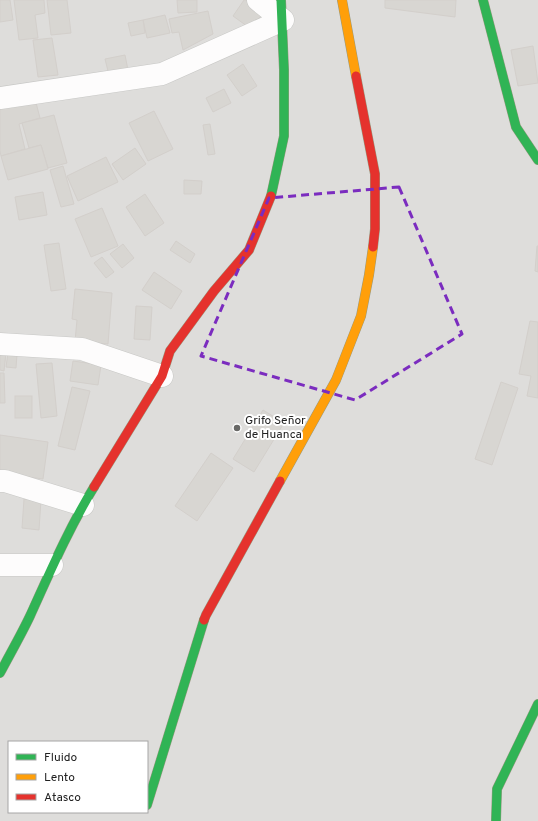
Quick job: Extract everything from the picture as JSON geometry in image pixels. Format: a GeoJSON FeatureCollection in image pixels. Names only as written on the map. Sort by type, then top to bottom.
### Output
{"type":"FeatureCollection","features":[{"type":"Feature","properties":{"kind":"main road"},"geometry":{"type":"LineString","coordinates":[[148,802],[206,615],[336,380],[361,316],[369,275],[375,229],[375,174],[342,0]]}},
{"type":"Feature","properties":{"kind":"main road"},"geometry":{"type":"LineString","coordinates":[[482,0],[516,127],[538,160]]}},
{"type":"Feature","properties":{"kind":"main road"},"geometry":{"type":"LineString","coordinates":[[0,673],[29,618],[52,564],[83,505],[162,376],[170,351],[214,291],[249,250],[270,199],[284,136],[282,10]]}},
{"type":"Feature","properties":{"kind":"main road"},"geometry":{"type":"LineString","coordinates":[[496,821],[497,789],[538,704]]}},
{"type":"Feature","properties":{"kind":"street"},"geometry":{"type":"LineString","coordinates":[[258,0],[282,10]]}},
{"type":"Feature","properties":{"kind":"street"},"geometry":{"type":"LineString","coordinates":[[0,98],[162,74],[282,10]]}},
{"type":"Feature","properties":{"kind":"street"},"geometry":{"type":"LineString","coordinates":[[0,344],[82,349],[162,376]]}},
{"type":"Feature","properties":{"kind":"street"},"geometry":{"type":"LineString","coordinates":[[0,481],[5,481],[83,505]]}},
{"type":"Feature","properties":{"kind":"street"},"geometry":{"type":"LineString","coordinates":[[0,565],[52,564]]}},
{"type":"Feature","properties":{"kind":"highlighted area"},"geometry":{"type":"Polygon","coordinates":[[[399,187],[462,334],[355,400],[201,356],[269,198],[399,187]]]}},
{"type":"Feature","properties":{"kind":"shaded area"},"geometry":{"type":"Polygon","coordinates":[[[0,0],[538,0],[538,821],[0,821],[0,0]]]}},
{"type":"Feature","properties":{"kind":"building"},"geometry":{"type":"Polygon","coordinates":[[[0,0],[10,0],[13,20],[0,22],[0,0]]]}},
{"type":"Feature","properties":{"kind":"building"},"geometry":{"type":"Polygon","coordinates":[[[14,0],[44,0],[45,13],[35,15],[38,38],[19,40],[14,0]]]}},
{"type":"Feature","properties":{"kind":"building"},"geometry":{"type":"Polygon","coordinates":[[[47,0],[67,0],[71,33],[51,35],[47,0]]]}},
{"type":"Feature","properties":{"kind":"building"},"geometry":{"type":"Polygon","coordinates":[[[177,0],[197,0],[197,12],[178,13],[177,0]]]}},
{"type":"Feature","properties":{"kind":"building"},"geometry":{"type":"Polygon","coordinates":[[[244,0],[263,13],[251,29],[233,16],[244,0]]]}},
{"type":"Feature","properties":{"kind":"building"},"geometry":{"type":"Polygon","coordinates":[[[385,0],[456,0],[455,17],[385,8],[385,0]]]}},
{"type":"Feature","properties":{"kind":"building"},"geometry":{"type":"Polygon","coordinates":[[[208,11],[213,34],[183,50],[179,32],[172,33],[169,19],[208,11]]]}},
{"type":"Feature","properties":{"kind":"building"},"geometry":{"type":"Polygon","coordinates":[[[165,15],[170,33],[147,38],[143,20],[165,15]]]}},
{"type":"Feature","properties":{"kind":"building"},"geometry":{"type":"Polygon","coordinates":[[[143,20],[145,33],[131,36],[128,23],[143,20]]]}},
{"type":"Feature","properties":{"kind":"building"},"geometry":{"type":"Polygon","coordinates":[[[52,38],[58,75],[38,77],[33,40],[52,38]]]}},
{"type":"Feature","properties":{"kind":"building"},"geometry":{"type":"Polygon","coordinates":[[[533,46],[538,83],[518,86],[511,50],[533,46]]]}},
{"type":"Feature","properties":{"kind":"building"},"geometry":{"type":"Polygon","coordinates":[[[125,55],[129,75],[110,79],[105,59],[125,55]]]}},
{"type":"Feature","properties":{"kind":"building"},"geometry":{"type":"Polygon","coordinates":[[[243,64],[257,86],[242,96],[227,75],[243,64]]]}},
{"type":"Feature","properties":{"kind":"building"},"geometry":{"type":"Polygon","coordinates":[[[224,89],[231,103],[213,112],[206,98],[224,89]]]}},
{"type":"Feature","properties":{"kind":"building"},"geometry":{"type":"Polygon","coordinates":[[[35,99],[40,118],[19,124],[25,149],[1,156],[0,108],[35,99]]]}},
{"type":"Feature","properties":{"kind":"building"},"geometry":{"type":"Polygon","coordinates":[[[154,111],[173,149],[148,161],[129,123],[154,111]]]}},
{"type":"Feature","properties":{"kind":"building"},"geometry":{"type":"Polygon","coordinates":[[[54,115],[67,163],[48,168],[41,145],[29,148],[22,123],[54,115]]]}},
{"type":"Feature","properties":{"kind":"building"},"geometry":{"type":"Polygon","coordinates":[[[210,124],[215,154],[208,155],[203,125],[210,124]]]}},
{"type":"Feature","properties":{"kind":"building"},"geometry":{"type":"Polygon","coordinates":[[[41,145],[48,169],[8,180],[1,156],[41,145]]]}},
{"type":"Feature","properties":{"kind":"building"},"geometry":{"type":"Polygon","coordinates":[[[135,148],[146,164],[123,180],[112,164],[135,148]]]}},
{"type":"Feature","properties":{"kind":"building"},"geometry":{"type":"Polygon","coordinates":[[[106,157],[118,182],[78,201],[67,176],[106,157]]]}},
{"type":"Feature","properties":{"kind":"building"},"geometry":{"type":"Polygon","coordinates":[[[63,166],[74,204],[61,207],[50,170],[63,166]]]}},
{"type":"Feature","properties":{"kind":"building"},"geometry":{"type":"Polygon","coordinates":[[[184,180],[202,181],[201,194],[184,194],[184,180]]]}},
{"type":"Feature","properties":{"kind":"building"},"geometry":{"type":"Polygon","coordinates":[[[43,192],[47,215],[19,220],[15,197],[43,192]]]}},
{"type":"Feature","properties":{"kind":"building"},"geometry":{"type":"Polygon","coordinates":[[[145,194],[164,223],[145,236],[126,207],[145,194]]]}},
{"type":"Feature","properties":{"kind":"building"},"geometry":{"type":"Polygon","coordinates":[[[102,208],[118,246],[91,257],[75,219],[102,208]]]}},
{"type":"Feature","properties":{"kind":"building"},"geometry":{"type":"Polygon","coordinates":[[[176,241],[195,254],[190,263],[170,250],[176,241]]]}},
{"type":"Feature","properties":{"kind":"building"},"geometry":{"type":"Polygon","coordinates":[[[59,243],[66,289],[51,291],[44,245],[59,243]]]}},
{"type":"Feature","properties":{"kind":"building"},"geometry":{"type":"Polygon","coordinates":[[[123,244],[134,258],[122,268],[110,254],[123,244]]]}},
{"type":"Feature","properties":{"kind":"building"},"geometry":{"type":"Polygon","coordinates":[[[538,246],[538,272],[535,271],[538,246]]]}},
{"type":"Feature","properties":{"kind":"building"},"geometry":{"type":"Polygon","coordinates":[[[102,257],[114,272],[106,278],[94,263],[102,257]]]}},
{"type":"Feature","properties":{"kind":"building"},"geometry":{"type":"Polygon","coordinates":[[[154,272],[182,291],[171,309],[142,290],[154,272]]]}},
{"type":"Feature","properties":{"kind":"building"},"geometry":{"type":"Polygon","coordinates":[[[75,289],[112,293],[108,344],[75,341],[77,320],[72,319],[75,289]]]}},
{"type":"Feature","properties":{"kind":"building"},"geometry":{"type":"Polygon","coordinates":[[[136,306],[152,307],[150,340],[134,339],[136,306]]]}},
{"type":"Feature","properties":{"kind":"building"},"geometry":{"type":"Polygon","coordinates":[[[530,321],[538,322],[538,398],[527,396],[531,376],[519,374],[530,321]]]}},
{"type":"Feature","properties":{"kind":"building"},"geometry":{"type":"Polygon","coordinates":[[[0,352],[6,353],[4,371],[0,370],[0,352]]]}},
{"type":"Feature","properties":{"kind":"building"},"geometry":{"type":"Polygon","coordinates":[[[8,353],[17,354],[16,368],[6,367],[8,353]]]}},
{"type":"Feature","properties":{"kind":"building"},"geometry":{"type":"Polygon","coordinates":[[[73,361],[101,365],[98,385],[70,381],[73,361]]]}},
{"type":"Feature","properties":{"kind":"building"},"geometry":{"type":"Polygon","coordinates":[[[52,363],[57,416],[41,418],[36,364],[52,363]]]}},
{"type":"Feature","properties":{"kind":"building"},"geometry":{"type":"Polygon","coordinates":[[[0,373],[4,373],[5,403],[0,403],[0,373]]]}},
{"type":"Feature","properties":{"kind":"building"},"geometry":{"type":"Polygon","coordinates":[[[501,382],[518,388],[492,465],[475,459],[501,382]]]}},
{"type":"Feature","properties":{"kind":"building"},"geometry":{"type":"Polygon","coordinates":[[[72,387],[90,391],[75,450],[58,446],[72,387]]]}},
{"type":"Feature","properties":{"kind":"building"},"geometry":{"type":"Polygon","coordinates":[[[15,396],[32,396],[32,418],[15,418],[15,396]]]}},
{"type":"Feature","properties":{"kind":"building"},"geometry":{"type":"Polygon","coordinates":[[[263,410],[284,423],[254,472],[233,459],[263,410]]]}},
{"type":"Feature","properties":{"kind":"building"},"geometry":{"type":"Polygon","coordinates":[[[0,435],[48,442],[43,479],[0,473],[0,435]]]}},
{"type":"Feature","properties":{"kind":"building"},"geometry":{"type":"Polygon","coordinates":[[[211,453],[233,468],[197,521],[175,506],[211,453]]]}},
{"type":"Feature","properties":{"kind":"building"},"geometry":{"type":"Polygon","coordinates":[[[24,499],[41,500],[39,530],[22,528],[24,499]]]}},
{"type":"Feature","properties":{"kind":"traffic: fast"},"geometry":{"type":"LineString","coordinates":[[271,196],[284,136],[284,70],[281,0]]}},
{"type":"Feature","properties":{"kind":"traffic: fast"},"geometry":{"type":"LineString","coordinates":[[483,0],[516,127],[538,160]]}},
{"type":"Feature","properties":{"kind":"traffic: fast"},"geometry":{"type":"LineString","coordinates":[[0,673],[27,623],[68,534],[94,487]]}},
{"type":"Feature","properties":{"kind":"traffic: fast"},"geometry":{"type":"LineString","coordinates":[[148,802],[204,620]]}},
{"type":"Feature","properties":{"kind":"traffic: fast"},"geometry":{"type":"LineString","coordinates":[[496,821],[497,789],[538,704]]}},
{"type":"Feature","properties":{"kind":"traffic: slow"},"geometry":{"type":"LineString","coordinates":[[342,0],[356,76]]}},
{"type":"Feature","properties":{"kind":"traffic: slow"},"geometry":{"type":"LineString","coordinates":[[280,481],[336,380],[361,316],[373,247]]}},
{"type":"Feature","properties":{"kind":"traffic: jam"},"geometry":{"type":"LineString","coordinates":[[356,76],[375,174],[375,229],[373,247]]}},
{"type":"Feature","properties":{"kind":"traffic: jam"},"geometry":{"type":"LineString","coordinates":[[94,487],[162,376],[170,351],[214,291],[249,250],[271,196]]}},
{"type":"Feature","properties":{"kind":"traffic: jam"},"geometry":{"type":"LineString","coordinates":[[204,620],[280,481]]}},
{"type":"Feature","properties":{"kind":"place","name":"Grifo Señor de Huanca"},"geometry":{"type":"Point","coordinates":[237,428]}}]}
